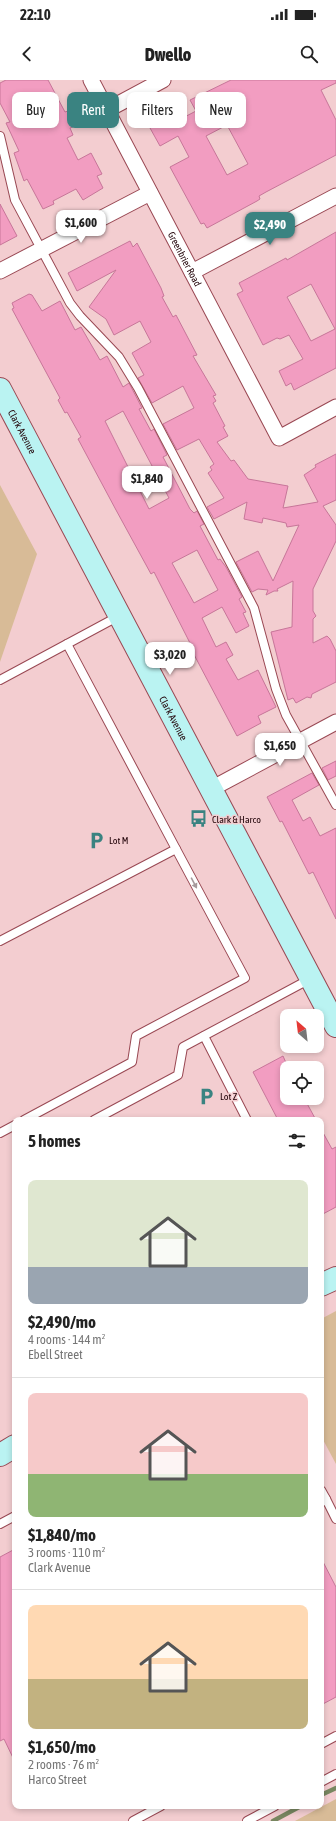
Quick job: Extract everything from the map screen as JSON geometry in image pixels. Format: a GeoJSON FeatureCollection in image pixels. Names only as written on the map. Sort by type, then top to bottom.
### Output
{"type":"FeatureCollection","features":[{"type":"Feature","properties":{"kind":"main road","name":"Clark Avenue"},"geometry":{"type":"LineString","coordinates":[[0,389],[336,1026]]}},
{"type":"Feature","properties":{"kind":"main road"},"geometry":{"type":"LineString","coordinates":[[324,1284],[336,1278]]}},
{"type":"Feature","properties":{"kind":"main road"},"geometry":{"type":"LineString","coordinates":[[0,1455],[12,1448]]}},
{"type":"Feature","properties":{"kind":"street","name":"Greenbrier Road"},"geometry":{"type":"LineString","coordinates":[[91,80],[97,92]]}},
{"type":"Feature","properties":{"kind":"street"},"geometry":{"type":"LineString","coordinates":[[119,104],[163,80]]}},
{"type":"Feature","properties":{"kind":"street","name":"Greenbrier Road"},"geometry":{"type":"LineString","coordinates":[[116,128],[279,438],[336,407]]}},
{"type":"Feature","properties":{"kind":"street"},"geometry":{"type":"LineString","coordinates":[[0,271],[150,193]]}},
{"type":"Feature","properties":{"kind":"street"},"geometry":{"type":"LineString","coordinates":[[192,272],[336,196]]}},
{"type":"Feature","properties":{"kind":"street"},"geometry":{"type":"LineString","coordinates":[[211,790],[336,722]]}},
{"type":"Feature","properties":{"kind":"lane"},"geometry":{"type":"LineString","coordinates":[[0,136],[15,200],[70,303],[85,322],[119,356],[141,394],[254,608],[276,689],[286,715],[336,804]]}},
{"type":"Feature","properties":{"kind":"lane"},"geometry":{"type":"LineString","coordinates":[[0,680],[119,616]]}},
{"type":"Feature","properties":{"kind":"lane"},"geometry":{"type":"LineString","coordinates":[[30,1117],[132,1062],[136,1036],[245,978],[67,644]]}},
{"type":"Feature","properties":{"kind":"lane"},"geometry":{"type":"LineString","coordinates":[[0,941],[176,849]]}},
{"type":"Feature","properties":{"kind":"lane"},"geometry":{"type":"LineString","coordinates":[[100,1117],[178,1075],[184,1047],[311,979]]}},
{"type":"Feature","properties":{"kind":"lane"},"geometry":{"type":"LineString","coordinates":[[204,1036],[245,1117]]}},
{"type":"Feature","properties":{"kind":"lane"},"geometry":{"type":"LineString","coordinates":[[0,1133],[12,1127]]}},
{"type":"Feature","properties":{"kind":"lane"},"geometry":{"type":"LineString","coordinates":[[324,1502],[336,1519]]}},
{"type":"Feature","properties":{"kind":"lane"},"geometry":{"type":"LineString","coordinates":[[0,1524],[12,1518]]}},
{"type":"Feature","properties":{"kind":"lane"},"geometry":{"type":"LineString","coordinates":[[324,1742],[336,1736]]}},
{"type":"Feature","properties":{"kind":"lane"},"geometry":{"type":"LineString","coordinates":[[324,1780],[336,1774]]}},
{"type":"Feature","properties":{"kind":"lane"},"geometry":{"type":"LineString","coordinates":[[133,1821],[155,1809]]}},
{"type":"Feature","properties":{"kind":"lane"},"geometry":{"type":"LineString","coordinates":[[247,1821],[269,1809]]}},
{"type":"Feature","properties":{"kind":"shaded area"},"geometry":{"type":"Polygon","coordinates":[[[0,485],[37,554],[0,662],[0,485]]]}},
{"type":"Feature","properties":{"kind":"shaded area"},"geometry":{"type":"Polygon","coordinates":[[[336,1311],[336,1464],[324,1442],[324,1317],[336,1311]]]}},
{"type":"Feature","properties":{"kind":"shaded area"},"geometry":{"type":"Polygon","coordinates":[[[336,1799],[336,1821],[295,1821],[317,1809],[324,1809],[324,1805],[336,1799]]]}},
{"type":"Feature","properties":{"kind":"building"},"geometry":{"type":"Polygon","coordinates":[[[6,80],[48,80],[54,92],[12,92],[12,128],[59,128],[59,101],[65,112],[67,111],[67,128],[70,128],[73,135],[67,138],[78,160],[91,153],[102,174],[97,176],[103,188],[83,200],[76,189],[53,201],[54,204],[43,209],[27,179],[24,181],[14,153],[19,151],[6,123],[10,122],[0,103],[0,83],[6,80]]]}},
{"type":"Feature","properties":{"kind":"building"},"geometry":{"type":"Polygon","coordinates":[[[231,80],[336,80],[336,83],[321,90],[336,120],[336,155],[266,192],[259,196],[260,199],[257,201],[207,228],[204,223],[201,224],[170,167],[189,157],[178,136],[160,146],[150,128],[187,128],[187,116],[195,112],[195,128],[221,128],[206,136],[227,175],[248,164],[229,128],[246,128],[246,92],[206,92],[231,80]]]}},
{"type":"Feature","properties":{"kind":"building"},"geometry":{"type":"Polygon","coordinates":[[[195,98],[195,109],[190,100],[195,98]]]}},
{"type":"Feature","properties":{"kind":"building"},"geometry":{"type":"Polygon","coordinates":[[[0,204],[17,236],[0,245],[0,204]]]}},
{"type":"Feature","properties":{"kind":"building"},"geometry":{"type":"Polygon","coordinates":[[[336,232],[336,368],[294,390],[291,383],[286,386],[279,371],[303,359],[289,335],[280,339],[277,338],[263,345],[237,294],[243,291],[239,283],[286,258],[287,260],[336,232]],[[311,284],[287,297],[311,341],[335,329],[311,284]]]}},
{"type":"Feature","properties":{"kind":"building"},"geometry":{"type":"Polygon","coordinates":[[[130,241],[133,247],[137,243],[161,288],[164,296],[162,297],[173,317],[176,315],[197,355],[193,356],[216,395],[213,396],[216,401],[213,403],[225,426],[223,427],[228,436],[217,442],[231,461],[234,460],[248,479],[288,486],[283,508],[318,502],[304,475],[316,467],[315,465],[336,454],[336,500],[323,506],[336,525],[336,541],[313,589],[313,611],[316,616],[313,619],[313,643],[327,636],[330,639],[336,651],[336,682],[312,694],[311,698],[307,697],[296,703],[293,698],[288,700],[271,632],[292,627],[293,581],[277,589],[278,591],[274,591],[266,595],[268,590],[258,589],[252,592],[236,562],[258,551],[273,581],[299,525],[287,527],[286,523],[263,518],[262,523],[244,519],[247,502],[214,519],[207,507],[224,498],[208,473],[212,470],[210,467],[214,464],[199,439],[177,450],[163,424],[194,408],[183,386],[152,403],[138,378],[144,375],[132,353],[151,342],[140,321],[114,335],[106,319],[89,307],[116,270],[77,291],[68,273],[130,241]]]}},
{"type":"Feature","properties":{"kind":"building"},"geometry":{"type":"Polygon","coordinates":[[[29,294],[32,295],[42,311],[60,301],[75,330],[81,327],[100,360],[107,356],[123,387],[129,383],[142,408],[139,409],[151,431],[154,429],[167,455],[163,457],[190,509],[194,513],[197,511],[204,524],[200,526],[218,560],[220,559],[226,567],[242,597],[239,599],[246,612],[243,613],[249,626],[236,633],[222,607],[202,618],[216,647],[226,642],[233,655],[226,659],[238,680],[258,670],[276,707],[258,716],[261,723],[237,736],[190,647],[192,647],[154,572],[151,574],[78,439],[81,437],[67,412],[65,413],[58,400],[60,398],[12,309],[14,308],[12,303],[29,294]],[[123,411],[105,421],[149,509],[169,498],[123,411]],[[197,550],[172,563],[194,603],[218,590],[197,550]]]}},
{"type":"Feature","properties":{"kind":"building"},"geometry":{"type":"Polygon","coordinates":[[[336,761],[336,776],[328,780],[322,768],[336,761]]]}},
{"type":"Feature","properties":{"kind":"building"},"geometry":{"type":"Polygon","coordinates":[[[312,773],[319,785],[292,800],[303,821],[310,817],[320,836],[336,828],[336,919],[313,872],[309,874],[282,821],[280,822],[267,797],[312,773]]]}},
{"type":"Feature","properties":{"kind":"building"},"geometry":{"type":"Polygon","coordinates":[[[283,1056],[285,1061],[280,1061],[280,1105],[308,1105],[314,1117],[276,1117],[253,1072],[283,1056]]]}},
{"type":"Feature","properties":{"kind":"building"},"geometry":{"type":"Polygon","coordinates":[[[324,1134],[332,1149],[336,1147],[336,1207],[324,1213],[324,1134]]]}},
{"type":"Feature","properties":{"kind":"building"},"geometry":{"type":"Polygon","coordinates":[[[12,1551],[12,1756],[4,1739],[0,1741],[0,1557],[12,1551]]]}},
{"type":"Feature","properties":{"kind":"building"},"geometry":{"type":"Polygon","coordinates":[[[324,1564],[336,1587],[336,1697],[324,1703],[324,1564]]]}},
{"type":"Feature","properties":{"kind":"waterway"},"geometry":{"type":"LineString","coordinates":[[324,1794],[336,1788]]}},
{"type":"Feature","properties":{"kind":"waterway"},"geometry":{"type":"LineString","coordinates":[[273,1821],[295,1809]]}},
{"type":"Feature","properties":{"kind":"place","name":"Clark & Harco"},"geometry":{"type":"Point","coordinates":[199,819]}},
{"type":"Feature","properties":{"kind":"place","name":"Lot M"},"geometry":{"type":"Point","coordinates":[96,840]}},
{"type":"Feature","properties":{"kind":"place","name":"Lot Z"},"geometry":{"type":"Point","coordinates":[207,1096]}}]}
